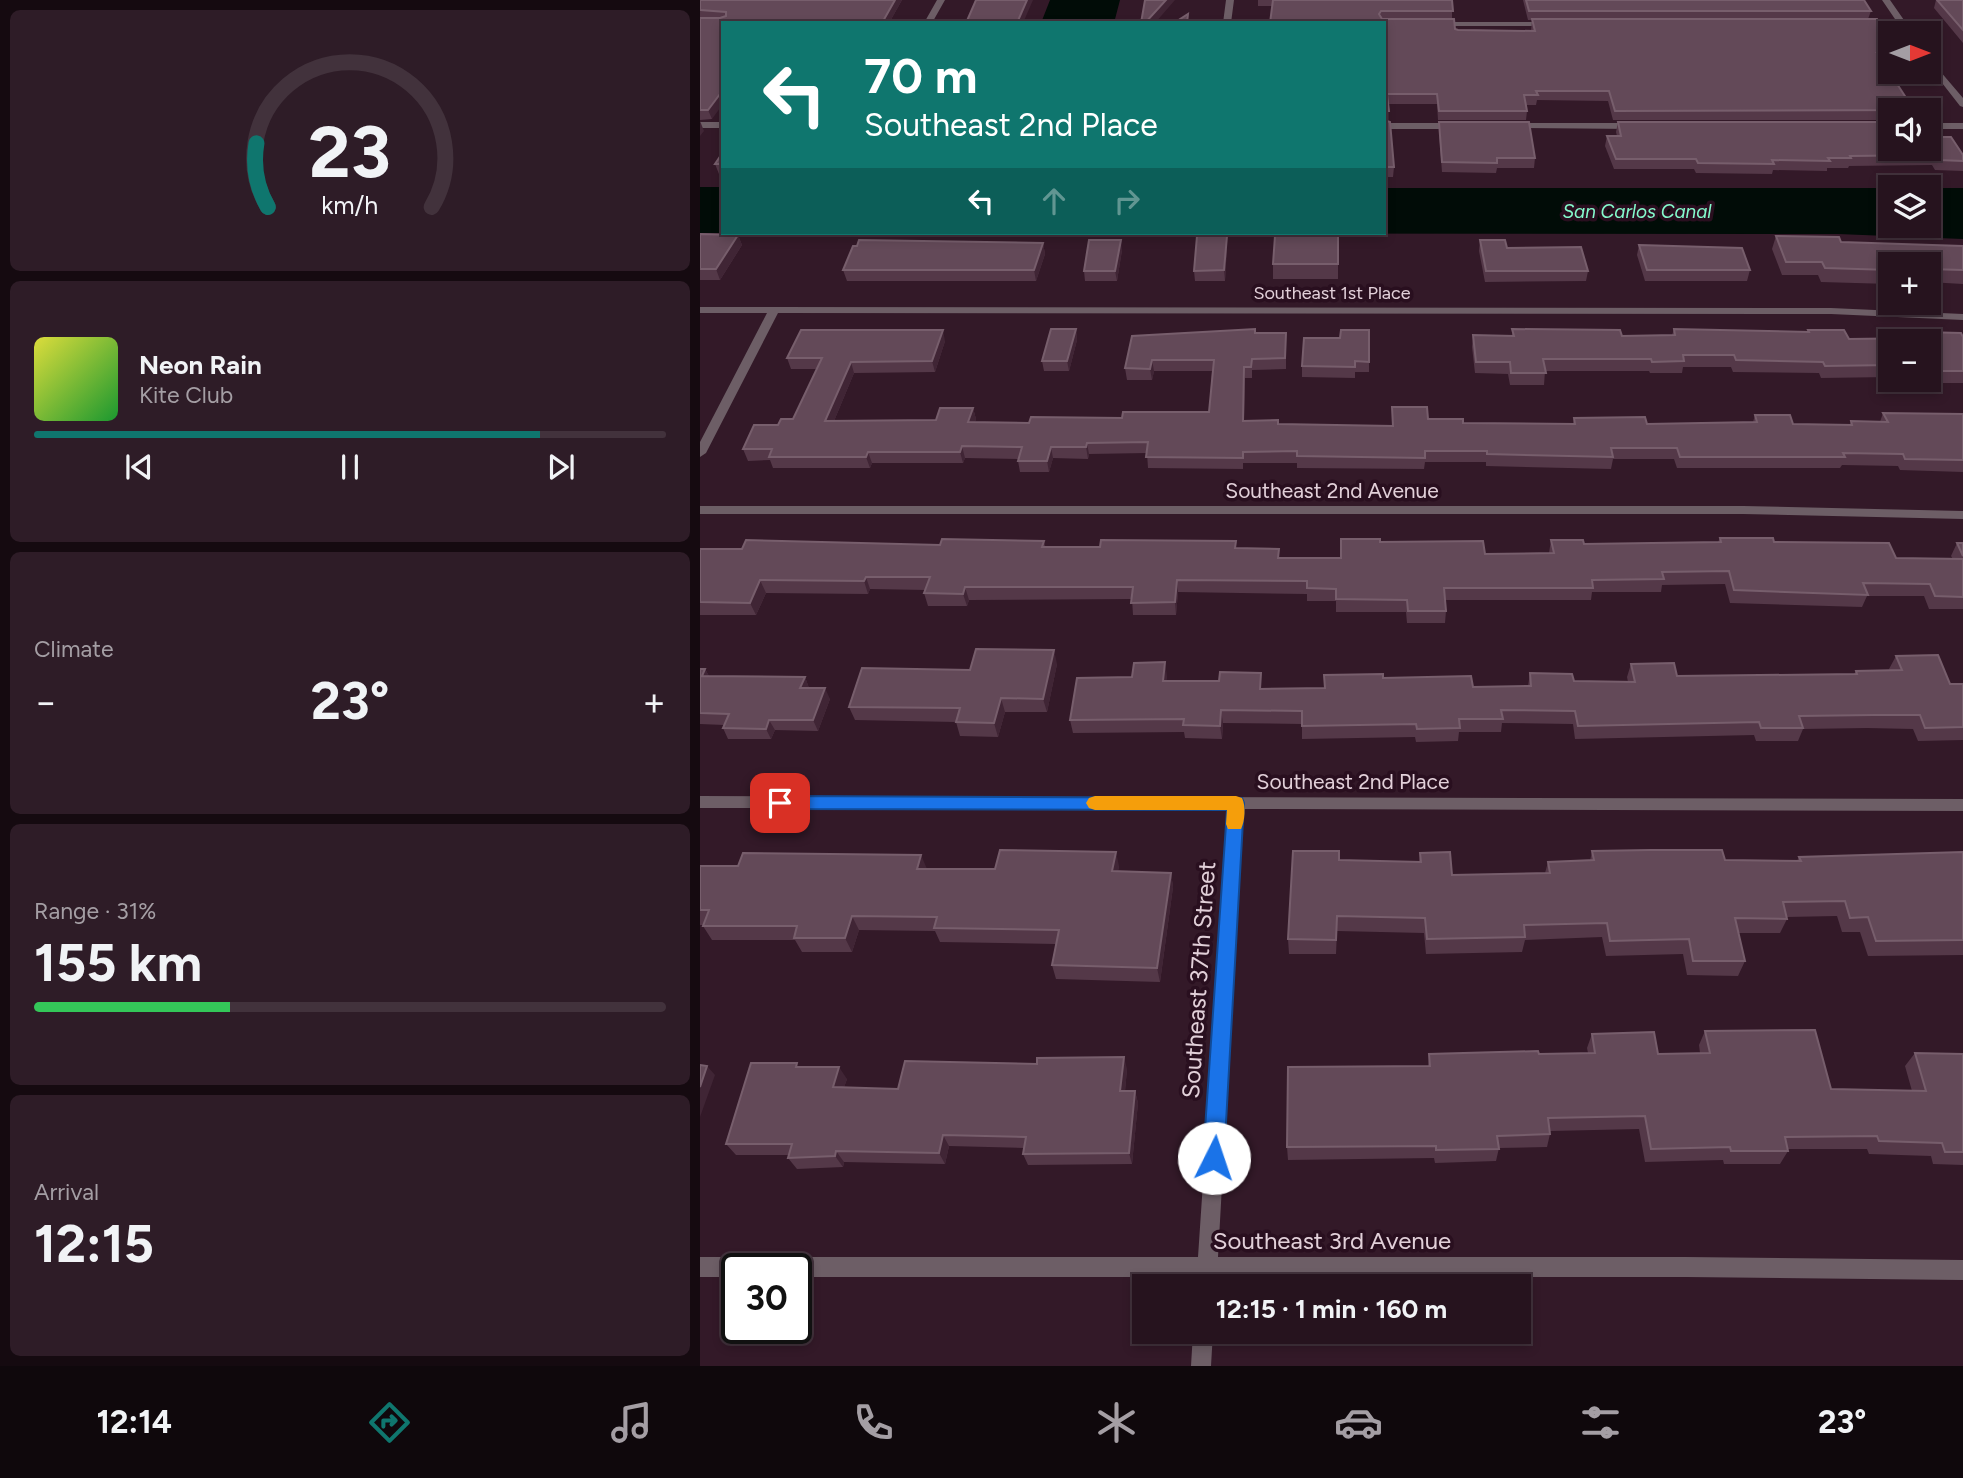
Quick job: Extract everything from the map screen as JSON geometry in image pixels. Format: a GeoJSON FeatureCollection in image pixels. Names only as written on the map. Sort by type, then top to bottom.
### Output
{"type":"FeatureCollection","features":[{"type":"Feature","properties":{"kind":"street"},"geometry":{"type":"LineString","coordinates":[[929,21],[941,0]]}},
{"type":"Feature","properties":{"kind":"street"},"geometry":{"type":"LineString","coordinates":[[1227,21],[1230,0]]}},
{"type":"Feature","properties":{"kind":"street"},"geometry":{"type":"LineString","coordinates":[[1886,0],[1900,21]]}},
{"type":"Feature","properties":{"kind":"street"},"geometry":{"type":"LineString","coordinates":[[1425,24],[1561,24]]}},
{"type":"Feature","properties":{"kind":"street"},"geometry":{"type":"LineString","coordinates":[[1847,24],[1878,24]]}},
{"type":"Feature","properties":{"kind":"street"},"geometry":{"type":"LineString","coordinates":[[1941,76],[1963,104]]}},
{"type":"Feature","properties":{"kind":"street"},"geometry":{"type":"LineString","coordinates":[[700,125],[721,125]]}},
{"type":"Feature","properties":{"kind":"street"},"geometry":{"type":"LineString","coordinates":[[1386,126],[1468,126]]}},
{"type":"Feature","properties":{"kind":"street"},"geometry":{"type":"LineString","coordinates":[[1495,126],[1648,126]]}},
{"type":"Feature","properties":{"kind":"street"},"geometry":{"type":"LineString","coordinates":[[1941,126],[1963,126]]}},
{"type":"Feature","properties":{"kind":"street","name":"Southeast 1st Place"},"geometry":{"type":"LineString","coordinates":[[700,310],[1664,311],[1831,312],[1963,317]]}},
{"type":"Feature","properties":{"kind":"street"},"geometry":{"type":"LineString","coordinates":[[700,453],[773,312]]}},
{"type":"Feature","properties":{"kind":"street","name":"Southeast 2nd Avenue"},"geometry":{"type":"LineString","coordinates":[[700,510],[1742,510],[1963,515]]}},
{"type":"Feature","properties":{"kind":"street","name":"Southeast 2nd Place"},"geometry":{"type":"LineString","coordinates":[[700,802],[1963,805]]}},
{"type":"Feature","properties":{"kind":"street","name":"Southeast 37th Street"},"geometry":{"type":"LineString","coordinates":[[1207,1274],[1236,803]]}},
{"type":"Feature","properties":{"kind":"street","name":"Southeast 3rd Avenue"},"geometry":{"type":"LineString","coordinates":[[700,1267],[1132,1276]]}},
{"type":"Feature","properties":{"kind":"street","name":"Southeast 3rd Avenue"},"geometry":{"type":"LineString","coordinates":[[1531,1274],[1963,1270]]}},
{"type":"Feature","properties":{"kind":"street"},"geometry":{"type":"LineString","coordinates":[[1201,1366],[1202,1344]]}},
{"type":"Feature","properties":{"kind":"water"},"geometry":{"type":"Polygon","coordinates":[[[1050,0],[1120,0],[1115,21],[1042,21],[1050,0]]]}},
{"type":"Feature","properties":{"kind":"water"},"geometry":{"type":"Polygon","coordinates":[[[700,187],[721,187],[721,233],[700,233],[700,187]]]}},
{"type":"Feature","properties":{"kind":"water","name":"San Carlos Canal"},"geometry":{"type":"Polygon","coordinates":[[[1386,188],[1878,188],[1878,236],[1386,234],[1386,188]]]}},
{"type":"Feature","properties":{"kind":"water"},"geometry":{"type":"Polygon","coordinates":[[[1941,188],[1963,188],[1963,239],[1938,238],[1941,238],[1941,188]]]}},
{"type":"Feature","properties":{"kind":"building"},"geometry":{"type":"Polygon","coordinates":[[[700,0],[895,0],[883,21],[721,21],[721,93],[708,110],[700,110],[700,18],[720,18],[726,16],[726,12],[700,10],[700,0]]]}},
{"type":"Feature","properties":{"kind":"building"},"geometry":{"type":"Polygon","coordinates":[[[976,0],[1027,0],[1018,21],[967,21],[976,0]]]}},
{"type":"Feature","properties":{"kind":"building"},"geometry":{"type":"Polygon","coordinates":[[[1145,0],[1166,0],[1147,21],[1141,21],[1145,0]]]}},
{"type":"Feature","properties":{"kind":"building"},"geometry":{"type":"Polygon","coordinates":[[[1273,0],[1452,0],[1453,11],[1381,11],[1379,14],[1382,19],[1454,19],[1455,29],[1458,30],[1535,31],[1532,19],[1877,19],[1878,84],[1897,84],[1906,98],[1878,98],[1878,110],[1615,111],[1609,91],[1536,91],[1538,95],[1524,95],[1527,111],[1439,111],[1437,94],[1387,94],[1389,111],[1386,111],[1386,21],[1270,21],[1273,0]]]}},
{"type":"Feature","properties":{"kind":"building"},"geometry":{"type":"Polygon","coordinates":[[[1526,0],[1864,0],[1871,11],[1529,11],[1526,0]]]}},
{"type":"Feature","properties":{"kind":"building"},"geometry":{"type":"Polygon","coordinates":[[[1937,0],[1963,0],[1963,30],[1937,0]]]}},
{"type":"Feature","properties":{"kind":"building"},"geometry":{"type":"Polygon","coordinates":[[[1188,14],[1187,21],[1177,21],[1188,14]]]}},
{"type":"Feature","properties":{"kind":"building"},"geometry":{"type":"Polygon","coordinates":[[[1386,121],[1390,122],[1394,167],[1386,167],[1386,121]]]}},
{"type":"Feature","properties":{"kind":"building"},"geometry":{"type":"Polygon","coordinates":[[[1439,122],[1529,122],[1535,158],[1497,158],[1497,163],[1442,162],[1439,122]]]}},
{"type":"Feature","properties":{"kind":"building"},"geometry":{"type":"Polygon","coordinates":[[[1618,122],[1878,122],[1878,156],[1828,158],[1830,161],[1772,160],[1774,164],[1698,163],[1696,159],[1616,159],[1607,136],[1621,136],[1618,122]]]}},
{"type":"Feature","properties":{"kind":"building"},"geometry":{"type":"Polygon","coordinates":[[[1941,137],[1951,137],[1963,155],[1963,161],[1941,160],[1941,137]]]}},
{"type":"Feature","properties":{"kind":"building"},"geometry":{"type":"Polygon","coordinates":[[[700,234],[738,235],[716,269],[700,269],[700,234]]]}},
{"type":"Feature","properties":{"kind":"building"},"geometry":{"type":"Polygon","coordinates":[[[1197,236],[1227,236],[1224,270],[1194,271],[1197,236]]]}},
{"type":"Feature","properties":{"kind":"building"},"geometry":{"type":"Polygon","coordinates":[[[1275,236],[1338,236],[1338,264],[1273,264],[1275,236]]]}},
{"type":"Feature","properties":{"kind":"building"},"geometry":{"type":"Polygon","coordinates":[[[1776,236],[1839,237],[1841,242],[1963,246],[1963,270],[1941,269],[1941,252],[1878,252],[1878,270],[1825,268],[1822,262],[1786,262],[1776,236]]]}},
{"type":"Feature","properties":{"kind":"building"},"geometry":{"type":"Polygon","coordinates":[[[859,240],[1043,243],[1034,270],[843,270],[853,246],[857,246],[859,240]]]}},
{"type":"Feature","properties":{"kind":"building"},"geometry":{"type":"Polygon","coordinates":[[[1089,240],[1121,240],[1115,271],[1084,271],[1089,240]]]}},
{"type":"Feature","properties":{"kind":"building"},"geometry":{"type":"Polygon","coordinates":[[[1480,240],[1505,240],[1507,248],[1581,247],[1588,271],[1486,271],[1480,240]]]}},
{"type":"Feature","properties":{"kind":"building"},"geometry":{"type":"Polygon","coordinates":[[[1639,245],[1742,248],[1750,270],[1647,270],[1639,245]]]}},
{"type":"Feature","properties":{"kind":"building"},"geometry":{"type":"Polygon","coordinates":[[[1051,329],[1076,329],[1067,361],[1042,361],[1051,329]]]}},
{"type":"Feature","properties":{"kind":"building"},"geometry":{"type":"Polygon","coordinates":[[[1255,329],[1255,333],[1286,333],[1285,358],[1252,359],[1251,367],[1244,367],[1243,421],[1278,420],[1278,424],[1393,426],[1392,407],[1427,407],[1428,419],[1463,419],[1463,423],[1575,424],[1574,418],[1645,417],[1647,424],[1757,422],[1755,415],[1790,415],[1793,424],[1852,425],[1851,421],[1888,422],[1883,413],[1963,414],[1963,460],[1905,459],[1903,454],[1843,453],[1845,457],[1680,457],[1677,448],[1611,448],[1613,457],[1487,454],[1487,451],[1425,451],[1425,458],[1297,456],[1297,451],[1243,452],[1243,458],[1146,457],[1148,442],[1087,443],[1086,447],[1051,447],[1047,461],[1018,461],[1022,447],[962,446],[960,452],[868,452],[866,457],[769,457],[772,449],[743,449],[754,425],[778,425],[781,419],[793,419],[822,358],[787,358],[801,330],[943,330],[932,361],[851,362],[825,421],[936,420],[940,408],[973,408],[968,422],[1029,423],[1031,417],[1122,418],[1123,412],[1209,412],[1214,360],[1152,360],[1150,369],[1125,368],[1132,336],[1255,329]]]}},
{"type":"Feature","properties":{"kind":"building"},"geometry":{"type":"Polygon","coordinates":[[[1512,329],[1620,330],[1622,336],[1675,335],[1674,329],[1809,332],[1808,330],[1844,330],[1849,339],[1878,339],[1878,365],[1825,366],[1823,362],[1736,360],[1734,355],[1683,355],[1684,361],[1652,362],[1651,359],[1543,359],[1546,373],[1511,373],[1510,362],[1476,362],[1473,335],[1514,336],[1512,329]]]}},
{"type":"Feature","properties":{"kind":"building"},"geometry":{"type":"Polygon","coordinates":[[[1341,330],[1369,330],[1369,362],[1355,361],[1355,367],[1302,366],[1304,338],[1340,338],[1341,330]]]}},
{"type":"Feature","properties":{"kind":"building"},"geometry":{"type":"Polygon","coordinates":[[[1941,332],[1961,333],[1963,371],[1941,371],[1941,332]]]}},
{"type":"Feature","properties":{"kind":"building"},"geometry":{"type":"Polygon","coordinates":[[[1720,538],[1773,538],[1774,542],[1889,543],[1896,558],[1963,559],[1963,597],[1935,596],[1930,584],[1863,583],[1868,595],[1734,590],[1729,571],[1662,572],[1664,579],[1592,580],[1593,588],[1444,588],[1446,611],[1408,611],[1407,600],[1336,599],[1336,589],[1307,588],[1307,581],[1177,580],[1175,602],[1131,603],[1133,587],[965,587],[963,594],[924,593],[930,577],[866,577],[864,581],[760,580],[750,603],[700,602],[700,549],[742,549],[746,540],[940,545],[942,539],[1044,541],[1042,547],[1100,547],[1101,540],[1236,541],[1235,548],[1279,549],[1278,558],[1341,558],[1341,539],[1380,539],[1380,542],[1483,541],[1485,554],[1554,553],[1551,540],[1583,540],[1584,544],[1721,542],[1720,538]]]}},
{"type":"Feature","properties":{"kind":"building"},"geometry":{"type":"Polygon","coordinates":[[[1957,543],[1963,543],[1963,556],[1957,543]]]}},
{"type":"Feature","properties":{"kind":"building"},"geometry":{"type":"Polygon","coordinates":[[[976,649],[1054,650],[1043,699],[1001,698],[994,723],[956,722],[960,708],[849,707],[862,668],[970,670],[976,649]]]}},
{"type":"Feature","properties":{"kind":"building"},"geometry":{"type":"Polygon","coordinates":[[[1938,655],[1950,684],[1963,684],[1963,727],[1925,728],[1920,715],[1799,716],[1803,728],[1761,728],[1759,722],[1578,726],[1575,711],[1501,710],[1503,719],[1459,719],[1460,728],[1417,729],[1416,724],[1302,726],[1302,711],[1221,710],[1220,726],[1183,725],[1184,719],[1070,720],[1077,678],[1132,677],[1134,663],[1165,662],[1163,681],[1219,681],[1220,672],[1261,673],[1260,689],[1325,688],[1324,675],[1383,674],[1383,678],[1471,676],[1473,687],[1531,686],[1530,673],[1572,674],[1574,681],[1635,682],[1631,664],[1674,663],[1677,676],[1857,674],[1856,671],[1902,670],[1896,656],[1938,655]]]}},
{"type":"Feature","properties":{"kind":"building"},"geometry":{"type":"Polygon","coordinates":[[[700,669],[705,669],[702,676],[805,677],[800,688],[825,688],[813,720],[769,720],[766,729],[723,728],[729,714],[700,713],[700,669]]]}},
{"type":"Feature","properties":{"kind":"building"},"geometry":{"type":"Polygon","coordinates":[[[1000,850],[1116,852],[1112,871],[1171,873],[1157,968],[1052,965],[1059,930],[934,928],[937,917],[852,916],[845,938],[794,938],[797,926],[703,926],[709,910],[700,910],[700,866],[738,866],[743,853],[921,855],[917,869],[995,869],[1000,850]]]}},
{"type":"Feature","properties":{"kind":"building"},"geometry":{"type":"Polygon","coordinates":[[[1722,850],[1725,860],[1801,861],[1799,857],[1963,852],[1963,940],[1876,941],[1868,917],[1850,918],[1845,901],[1783,902],[1787,919],[1735,918],[1745,961],[1693,961],[1689,939],[1610,941],[1607,923],[1524,925],[1525,937],[1427,939],[1425,918],[1337,916],[1336,940],[1288,939],[1293,851],[1339,851],[1339,860],[1421,862],[1420,853],[1450,852],[1452,875],[1550,873],[1548,862],[1594,860],[1592,851],[1722,850]]]}},
{"type":"Feature","properties":{"kind":"building"},"geometry":{"type":"Polygon","coordinates":[[[1815,1030],[1831,1089],[1926,1091],[1915,1053],[1963,1054],[1963,1152],[1945,1152],[1942,1143],[1879,1141],[1877,1136],[1785,1137],[1788,1151],[1731,1151],[1730,1147],[1651,1149],[1645,1116],[1548,1118],[1550,1134],[1497,1136],[1499,1149],[1436,1150],[1436,1146],[1287,1147],[1288,1067],[1430,1066],[1429,1054],[1538,1051],[1539,1054],[1595,1053],[1592,1034],[1654,1032],[1658,1054],[1710,1053],[1705,1031],[1815,1030]]]}},
{"type":"Feature","properties":{"kind":"building"},"geometry":{"type":"Polygon","coordinates":[[[1124,1057],[1120,1091],[1135,1091],[1129,1153],[1023,1154],[1026,1137],[943,1135],[939,1153],[836,1151],[835,1156],[788,1158],[792,1144],[726,1144],[751,1063],[839,1067],[833,1087],[898,1089],[905,1061],[1037,1064],[1037,1058],[1124,1057]]]}},
{"type":"Feature","properties":{"kind":"building"},"geometry":{"type":"Polygon","coordinates":[[[700,1065],[707,1066],[700,1087],[700,1065]]]}},
{"type":"Feature","properties":{"kind":"slow traffic"},"geometry":{"type":"LineString","coordinates":[[1095,803],[1236,803],[1234,824]]}},
{"type":"Feature","properties":{"kind":"route"},"geometry":{"type":"LineString","coordinates":[[780,803],[1236,803],[1214,1158]]}}]}
